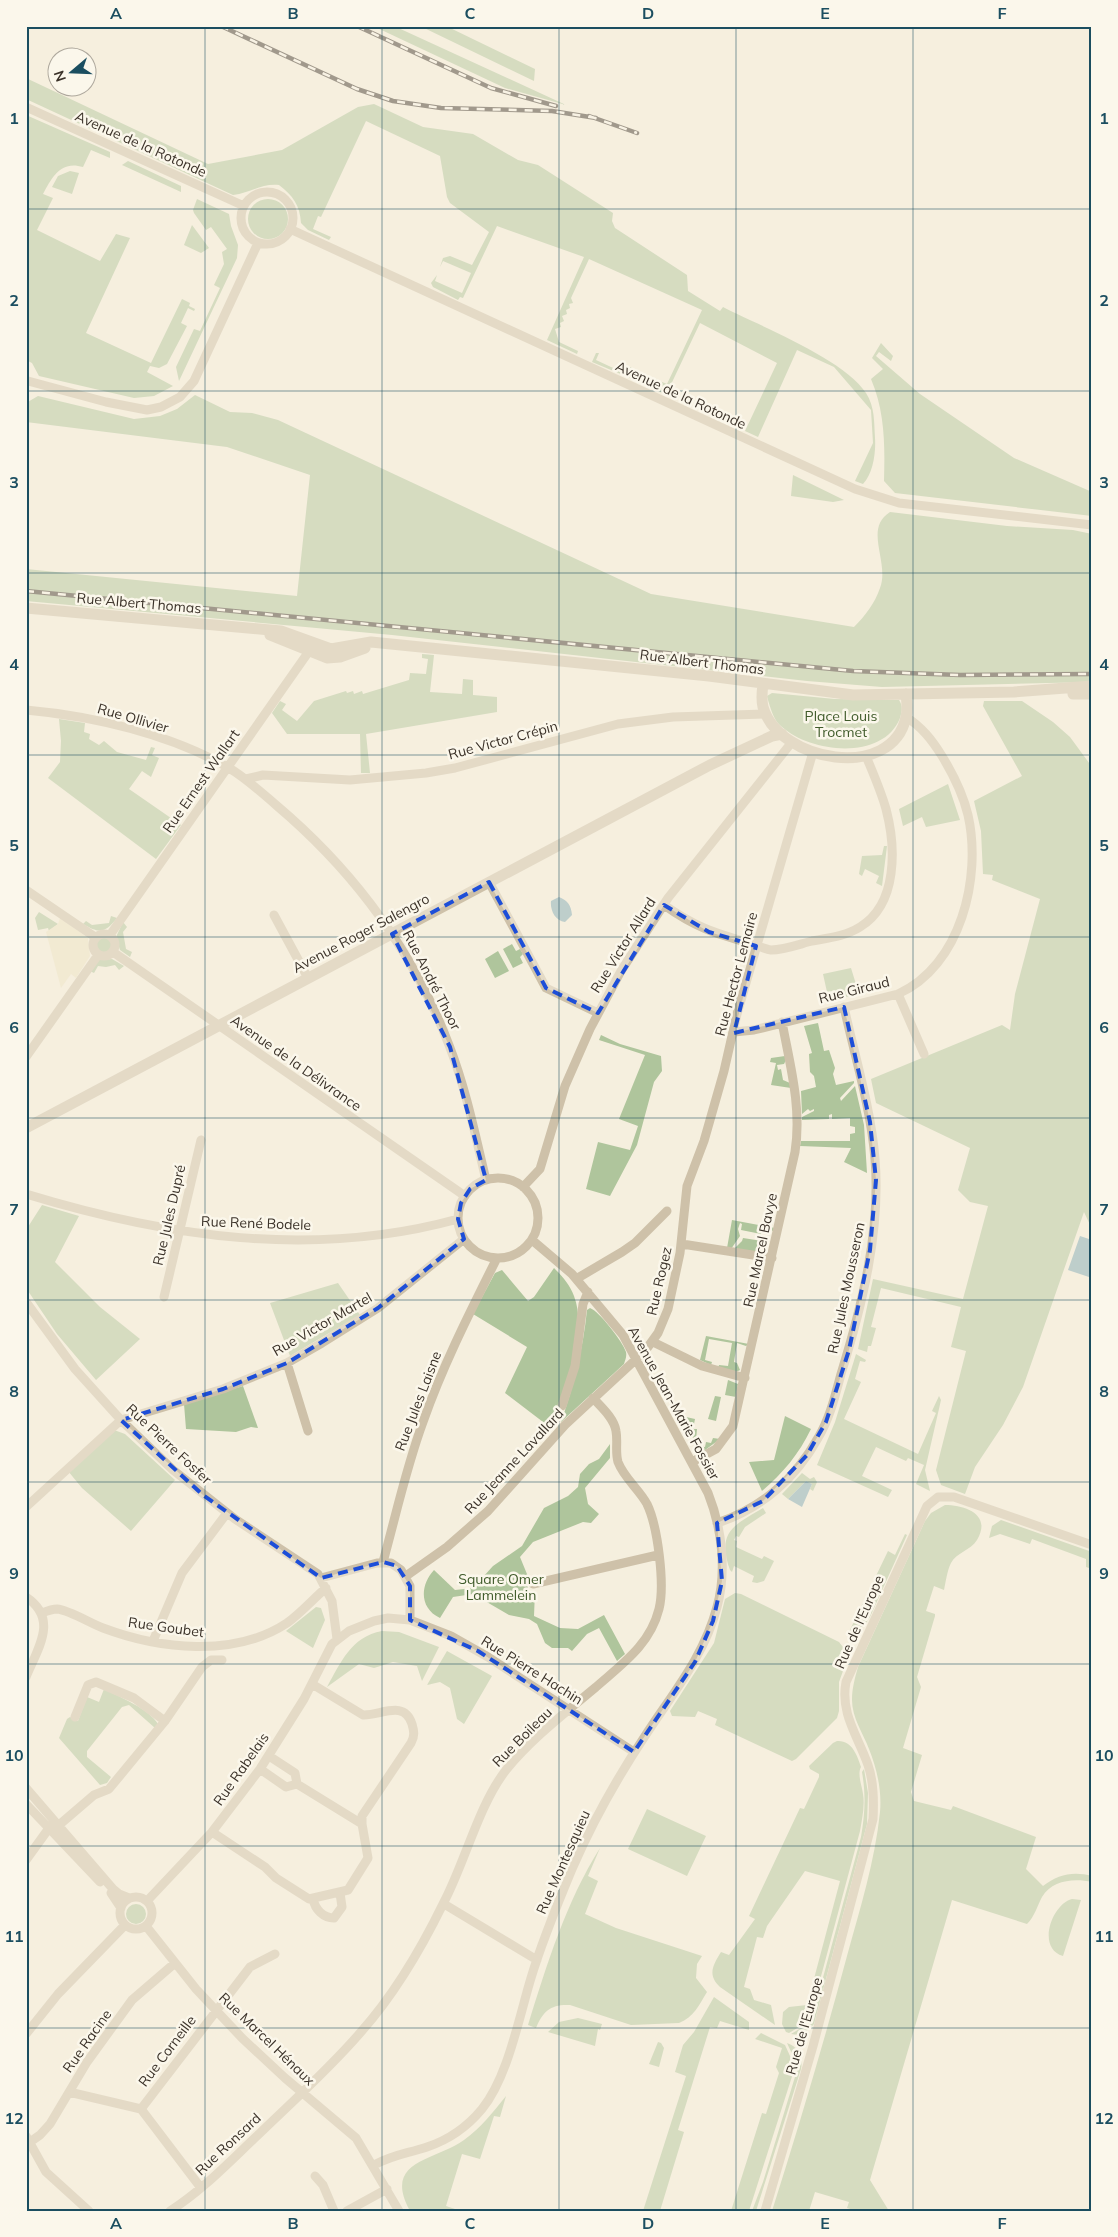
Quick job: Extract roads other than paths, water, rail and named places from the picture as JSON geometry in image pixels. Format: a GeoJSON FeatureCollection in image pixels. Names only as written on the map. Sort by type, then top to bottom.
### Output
{"type":"FeatureCollection","features":[{"type":"Feature","properties":{"kind":"street","name":"Avenue de la Rotonde"},"geometry":{"type":"LineString","coordinates":[[26,107],[244,206]]}},
{"type":"Feature","properties":{"kind":"street"},"geometry":{"type":"LineString","coordinates":[[270,193],[278,195],[284,199],[291,211],[293,218],[290,229],[281,240],[275,243],[258,243],[248,236],[244,229],[241,216],[244,206],[258,194],[270,193]]}},
{"type":"Feature","properties":{"kind":"street","name":"Avenue de la Rotonde"},"geometry":{"type":"LineString","coordinates":[[290,229],[855,489],[899,503],[1092,526]]}},
{"type":"Feature","properties":{"kind":"street"},"geometry":{"type":"LineString","coordinates":[[28,381],[106,402],[147,410],[161,408],[180,397],[194,381],[258,243]]}},
{"type":"Feature","properties":{"kind":"street","name":"Rue Albert Thomas"},"geometry":{"type":"LineString","coordinates":[[26,608],[286,632],[312,647],[331,649],[365,642],[576,662],[835,694],[1014,692],[1092,694]]}},
{"type":"Feature","properties":{"kind":"street","name":"Rue Ernest Wallart"},"geometry":{"type":"LineString","coordinates":[[110,935],[312,647]]}},
{"type":"Feature","properties":{"kind":"street"},"geometry":{"type":"LineString","coordinates":[[763,684],[762,697],[768,718],[782,734],[792,742],[813,752],[850,758],[866,756],[889,744],[900,733],[906,718],[906,694]]}},
{"type":"Feature","properties":{"kind":"street","name":"Rue Albert Thomas"},"geometry":{"type":"LineString","coordinates":[[1014,692],[1092,686]]}},
{"type":"Feature","properties":{"kind":"street","name":"Rue Ollivier"},"geometry":{"type":"LineString","coordinates":[[26,710],[84,718],[130,729],[201,755],[228,768]]}},
{"type":"Feature","properties":{"kind":"street","name":"Rue Victor Crépin"},"geometry":{"type":"LineString","coordinates":[[246,779],[263,775],[350,780],[417,774],[455,768],[618,724],[674,717],[768,718]]}},
{"type":"Feature","properties":{"kind":"street","name":"Avenue Roger Salengro"},"geometry":{"type":"LineString","coordinates":[[26,1128],[710,764],[768,729],[768,718]]}},
{"type":"Feature","properties":{"kind":"street","name":"Rue Giraud"},"geometry":{"type":"LineString","coordinates":[[734,1032],[750,1031],[898,994],[914,986],[926,976],[949,944],[965,905],[970,884],[972,856],[968,816],[953,776],[929,738],[917,724],[906,718]]}},
{"type":"Feature","properties":{"kind":"street","name":"Avenue Roger Salengro"},"geometry":{"type":"LineString","coordinates":[[710,764],[772,736],[782,734]]}},
{"type":"Feature","properties":{"kind":"street","name":"Rue Victor Allard"},"geometry":{"type":"LineString","coordinates":[[523,1187],[540,1169],[564,1086],[598,1013],[625,965],[664,905],[792,742]]}},
{"type":"Feature","properties":{"kind":"street","name":"Rue Hector Lemaire"},"geometry":{"type":"LineString","coordinates":[[684,1201],[687,1186],[706,1132],[756,946],[813,752]]}},
{"type":"Feature","properties":{"kind":"street"},"geometry":{"type":"LineString","coordinates":[[664,905],[686,920],[709,932],[756,946],[776,949],[844,934],[861,926],[880,906],[891,873],[891,838],[886,808],[866,756]]}},
{"type":"Feature","properties":{"kind":"street","name":"Rue André Thoor"},"geometry":{"type":"LineString","coordinates":[[228,768],[246,779],[301,826],[338,864],[368,899],[392,934],[430,1003],[450,1047],[468,1102],[486,1180]]}},
{"type":"Feature","properties":{"kind":"street"},"geometry":{"type":"LineString","coordinates":[[489,882],[546,988],[598,1013]]}},
{"type":"Feature","properties":{"kind":"street"},"geometry":{"type":"LineString","coordinates":[[26,890],[95,937]]}},
{"type":"Feature","properties":{"kind":"street"},"geometry":{"type":"LineString","coordinates":[[274,915],[308,978]]}},
{"type":"Feature","properties":{"kind":"street"},"geometry":{"type":"LineString","coordinates":[[104,934],[110,935],[115,941],[113,952],[107,956],[98,954],[93,948],[95,937],[104,934]]}},
{"type":"Feature","properties":{"kind":"street","name":"Avenue de la Délivrance"},"geometry":{"type":"LineString","coordinates":[[113,952],[464,1196]]}},
{"type":"Feature","properties":{"kind":"street"},"geometry":{"type":"LineString","coordinates":[[26,1057],[98,954]]}},
{"type":"Feature","properties":{"kind":"street"},"geometry":{"type":"LineString","coordinates":[[898,994],[924,1054]]}},
{"type":"Feature","properties":{"kind":"street","name":"Rue Jules Mousseron"},"geometry":{"type":"LineString","coordinates":[[717,1523],[739,1515],[763,1501],[784,1483],[807,1455],[826,1422],[854,1328],[871,1241],[876,1180],[870,1122],[844,1008]]}},
{"type":"Feature","properties":{"kind":"street","name":"Rue Marcel Bavye"},"geometry":{"type":"LineString","coordinates":[[692,1462],[716,1449],[731,1430],[745,1378],[772,1258],[798,1130],[796,1098],[782,1022]]}},
{"type":"Feature","properties":{"kind":"street","name":"Rue Jules Dupré"},"geometry":{"type":"LineString","coordinates":[[164,1297],[201,1140]]}},
{"type":"Feature","properties":{"kind":"street"},"geometry":{"type":"LineString","coordinates":[[504,1178],[523,1187],[531,1195],[536,1206],[538,1218],[532,1240],[520,1252],[497,1258],[480,1254],[469,1246],[464,1239],[458,1219],[464,1196],[478,1183],[486,1180],[504,1178]]}},
{"type":"Feature","properties":{"kind":"street","name":"Rue René Bodele"},"geometry":{"type":"LineString","coordinates":[[26,1194],[84,1211],[179,1231],[242,1239],[312,1239],[388,1233],[458,1219]]}},
{"type":"Feature","properties":{"kind":"street","name":"Rue Rogez"},"geometry":{"type":"LineString","coordinates":[[637,1359],[653,1342],[666,1315],[682,1244],[684,1201]]}},
{"type":"Feature","properties":{"kind":"street"},"geometry":{"type":"LineString","coordinates":[[576,1279],[615,1257],[635,1243],[666,1211]]}},
{"type":"Feature","properties":{"kind":"street","name":"Rue Victor Martel"},"geometry":{"type":"LineString","coordinates":[[121,1420],[223,1389],[286,1363],[378,1308],[464,1239]]}},
{"type":"Feature","properties":{"kind":"street","name":"Avenue Jean-Marie Fossier"},"geometry":{"type":"LineString","coordinates":[[532,1240],[576,1279],[619,1330],[637,1359],[708,1493],[717,1523]]}},
{"type":"Feature","properties":{"kind":"street"},"geometry":{"type":"LineString","coordinates":[[682,1244],[772,1258]]}},
{"type":"Feature","properties":{"kind":"street","name":"Rue Jules Laisne"},"geometry":{"type":"LineString","coordinates":[[382,1562],[406,1472],[428,1407],[459,1335],[497,1258]]}},
{"type":"Feature","properties":{"kind":"street"},"geometry":{"type":"LineString","coordinates":[[562,1406],[575,1366],[583,1304],[588,1292]]}},
{"type":"Feature","properties":{"kind":"street","name":"Rue Pierre Fosfer"},"geometry":{"type":"LineString","coordinates":[[27,1305],[75,1369],[121,1420],[173,1470],[227,1513],[314,1570],[321,1578]]}},
{"type":"Feature","properties":{"kind":"street"},"geometry":{"type":"LineString","coordinates":[[653,1342],[702,1366],[745,1378]]}},
{"type":"Feature","properties":{"kind":"street","name":"Rue Jeanne Lavallard"},"geometry":{"type":"LineString","coordinates":[[406,1576],[447,1547],[488,1511],[561,1430],[637,1359]]}},
{"type":"Feature","properties":{"kind":"street"},"geometry":{"type":"LineString","coordinates":[[286,1363],[308,1431]]}},
{"type":"Feature","properties":{"kind":"street","name":"Rue Boileau"},"geometry":{"type":"LineString","coordinates":[[302,2092],[355,2039],[380,2009],[414,1956],[444,1904],[496,1783],[517,1757],[633,1656],[649,1635],[656,1619],[662,1595],[658,1555],[647,1505],[620,1464],[616,1453],[616,1430],[611,1419],[594,1398]]}},
{"type":"Feature","properties":{"kind":"street"},"geometry":{"type":"LineString","coordinates":[[26,1507],[121,1420]]}},
{"type":"Feature","properties":{"kind":"street","name":"Rue de l'Europe"},"geometry":{"type":"LineString","coordinates":[[765,2211],[780,2154],[813,2046],[868,1844],[873,1819],[874,1796],[871,1776],[866,1758],[848,1719],[845,1695],[846,1682],[927,1506],[938,1497],[954,1497],[1092,1545]]}},
{"type":"Feature","properties":{"kind":"street"},"geometry":{"type":"LineString","coordinates":[[153,1641],[182,1573],[227,1513]]}},
{"type":"Feature","properties":{"kind":"street","name":"Rue Montesquieu"},"geometry":{"type":"LineString","coordinates":[[374,2166],[394,2155],[428,2147],[443,2140],[464,2126],[482,2108],[500,2078],[537,1960],[580,1851],[612,1789],[634,1752],[695,1662],[713,1621],[722,1581],[717,1523]]}},
{"type":"Feature","properties":{"kind":"street"},"geometry":{"type":"LineString","coordinates":[[533,1584],[658,1555]]}},
{"type":"Feature","properties":{"kind":"street"},"geometry":{"type":"LineString","coordinates":[[337,1640],[334,1608],[321,1578],[382,1562],[397,1566],[406,1576],[411,1591],[410,1620]]}},
{"type":"Feature","properties":{"kind":"street","name":"Rue Goubet"},"geometry":{"type":"LineString","coordinates":[[42,1612],[58,1609],[109,1630],[153,1641],[184,1646],[214,1646],[256,1638],[287,1623],[326,1588]]}},
{"type":"Feature","properties":{"kind":"street"},"geometry":{"type":"LineString","coordinates":[[26,1596],[42,1612],[44,1632],[26,1676]]}},
{"type":"Feature","properties":{"kind":"street","name":"Rue Pierre Hachin"},"geometry":{"type":"LineString","coordinates":[[337,1640],[356,1628],[374,1621],[388,1618],[410,1620],[441,1632],[469,1646],[634,1752]]}},
{"type":"Feature","properties":{"kind":"street","name":"Rue Rabelais"},"geometry":{"type":"LineString","coordinates":[[147,1901],[212,1832],[260,1769],[312,1684],[322,1662],[337,1640]]}},
{"type":"Feature","properties":{"kind":"street"},"geometry":{"type":"LineString","coordinates":[[26,1860],[54,1824],[94,1795],[109,1789],[165,1721],[202,1667],[211,1660],[222,1660]]}},
{"type":"Feature","properties":{"kind":"street"},"geometry":{"type":"LineString","coordinates":[[75,1717],[88,1685],[96,1682],[134,1698],[165,1721]]}},
{"type":"Feature","properties":{"kind":"street"},"geometry":{"type":"LineString","coordinates":[[312,1684],[363,1715],[398,1710],[405,1713],[411,1721],[413,1739],[364,1812],[362,1824],[368,1858],[348,1890],[312,1899]]}},
{"type":"Feature","properties":{"kind":"street"},"geometry":{"type":"LineString","coordinates":[[269,1756],[295,1773],[297,1784]]}},
{"type":"Feature","properties":{"kind":"street"},"geometry":{"type":"LineString","coordinates":[[260,1769],[286,1787],[297,1784],[362,1824]]}},
{"type":"Feature","properties":{"kind":"street"},"geometry":{"type":"LineString","coordinates":[[26,1788],[54,1824],[116,1897],[121,1908],[121,1919],[125,1925],[135,1929],[146,1926],[152,1914],[147,1901],[139,1897],[129,1898],[119,1894],[54,1824],[26,1804]]}},
{"type":"Feature","properties":{"kind":"street"},"geometry":{"type":"LineString","coordinates":[[212,1832],[265,1867],[276,1878],[312,1899],[318,1911],[329,1918],[334,1918],[342,1906],[340,1893]]}},
{"type":"Feature","properties":{"kind":"street"},"geometry":{"type":"LineString","coordinates":[[121,1908],[129,1898]]}},
{"type":"Feature","properties":{"kind":"street"},"geometry":{"type":"LineString","coordinates":[[444,1904],[537,1960]]}},
{"type":"Feature","properties":{"kind":"street"},"geometry":{"type":"LineString","coordinates":[[26,2034],[58,1994],[125,1925]]}},
{"type":"Feature","properties":{"kind":"street","name":"Rue Marcel Hénaux"},"geometry":{"type":"LineString","coordinates":[[146,1926],[216,2011],[263,2059],[356,2138],[399,2211]]}},
{"type":"Feature","properties":{"kind":"street","name":"Rue Corneille"},"geometry":{"type":"LineString","coordinates":[[141,2109],[250,1967],[275,1954]]}},
{"type":"Feature","properties":{"kind":"street","name":"Rue Racine"},"geometry":{"type":"LineString","coordinates":[[28,2139],[47,2128],[87,2062],[132,2000],[175,1963]]}},
{"type":"Feature","properties":{"kind":"street"},"geometry":{"type":"LineString","coordinates":[[69,2092],[141,2109],[201,2188]]}},
{"type":"Feature","properties":{"kind":"street","name":"Rue Ronsard"},"geometry":{"type":"LineString","coordinates":[[170,2211],[201,2188],[302,2092]]}},
{"type":"Feature","properties":{"kind":"street"},"geometry":{"type":"LineString","coordinates":[[28,2139],[46,2172],[89,2211]]}},
{"type":"Feature","properties":{"kind":"street","name":"Rue de l'Europe"},"geometry":{"type":"LineString","coordinates":[[758,2211],[780,2154]]}},
{"type":"Feature","properties":{"kind":"street"},"geometry":{"type":"LineString","coordinates":[[315,2176],[323,2185],[334,2211]]}},
{"type":"Feature","properties":{"kind":"street"},"geometry":{"type":"LineString","coordinates":[[347,2211],[387,2189]]}},
{"type":"Feature","properties":{"kind":"water"},"geometry":{"type":"Polygon","coordinates":[[[559,897],[567,902],[571,909],[572,915],[565,922],[558,920],[551,908],[551,901],[559,897]]]}},
{"type":"Feature","properties":{"kind":"water"},"geometry":{"type":"Polygon","coordinates":[[[1080,1236],[1089,1239],[1092,1246],[1092,1278],[1068,1270],[1080,1236]]]}},
{"type":"Feature","properties":{"kind":"water"},"geometry":{"type":"Polygon","coordinates":[[[806,1481],[812,1484],[802,1507],[788,1499],[806,1481]]]}},
{"type":"Feature","properties":{"kind":"railway"},"geometry":{"type":"LineString","coordinates":[[221,26],[357,89],[393,101],[441,108],[552,111],[596,118]]}},
{"type":"Feature","properties":{"kind":"railway"},"geometry":{"type":"LineString","coordinates":[[357,26],[491,88],[556,106]]}},
{"type":"Feature","properties":{"kind":"railway"},"geometry":{"type":"LineString","coordinates":[[589,116],[637,133]]}},
{"type":"Feature","properties":{"kind":"railway"},"geometry":{"type":"LineString","coordinates":[[26,591],[853,671],[960,675],[1092,674]]}},
{"type":"Feature","properties":{"kind":"park label","name":"Place Louis Trocmet"},"geometry":{"type":"Point","coordinates":[841,724]}},
{"type":"Feature","properties":{"kind":"park label","name":"Square Omer Lammelein"},"geometry":{"type":"Point","coordinates":[501,1588]}}]}
